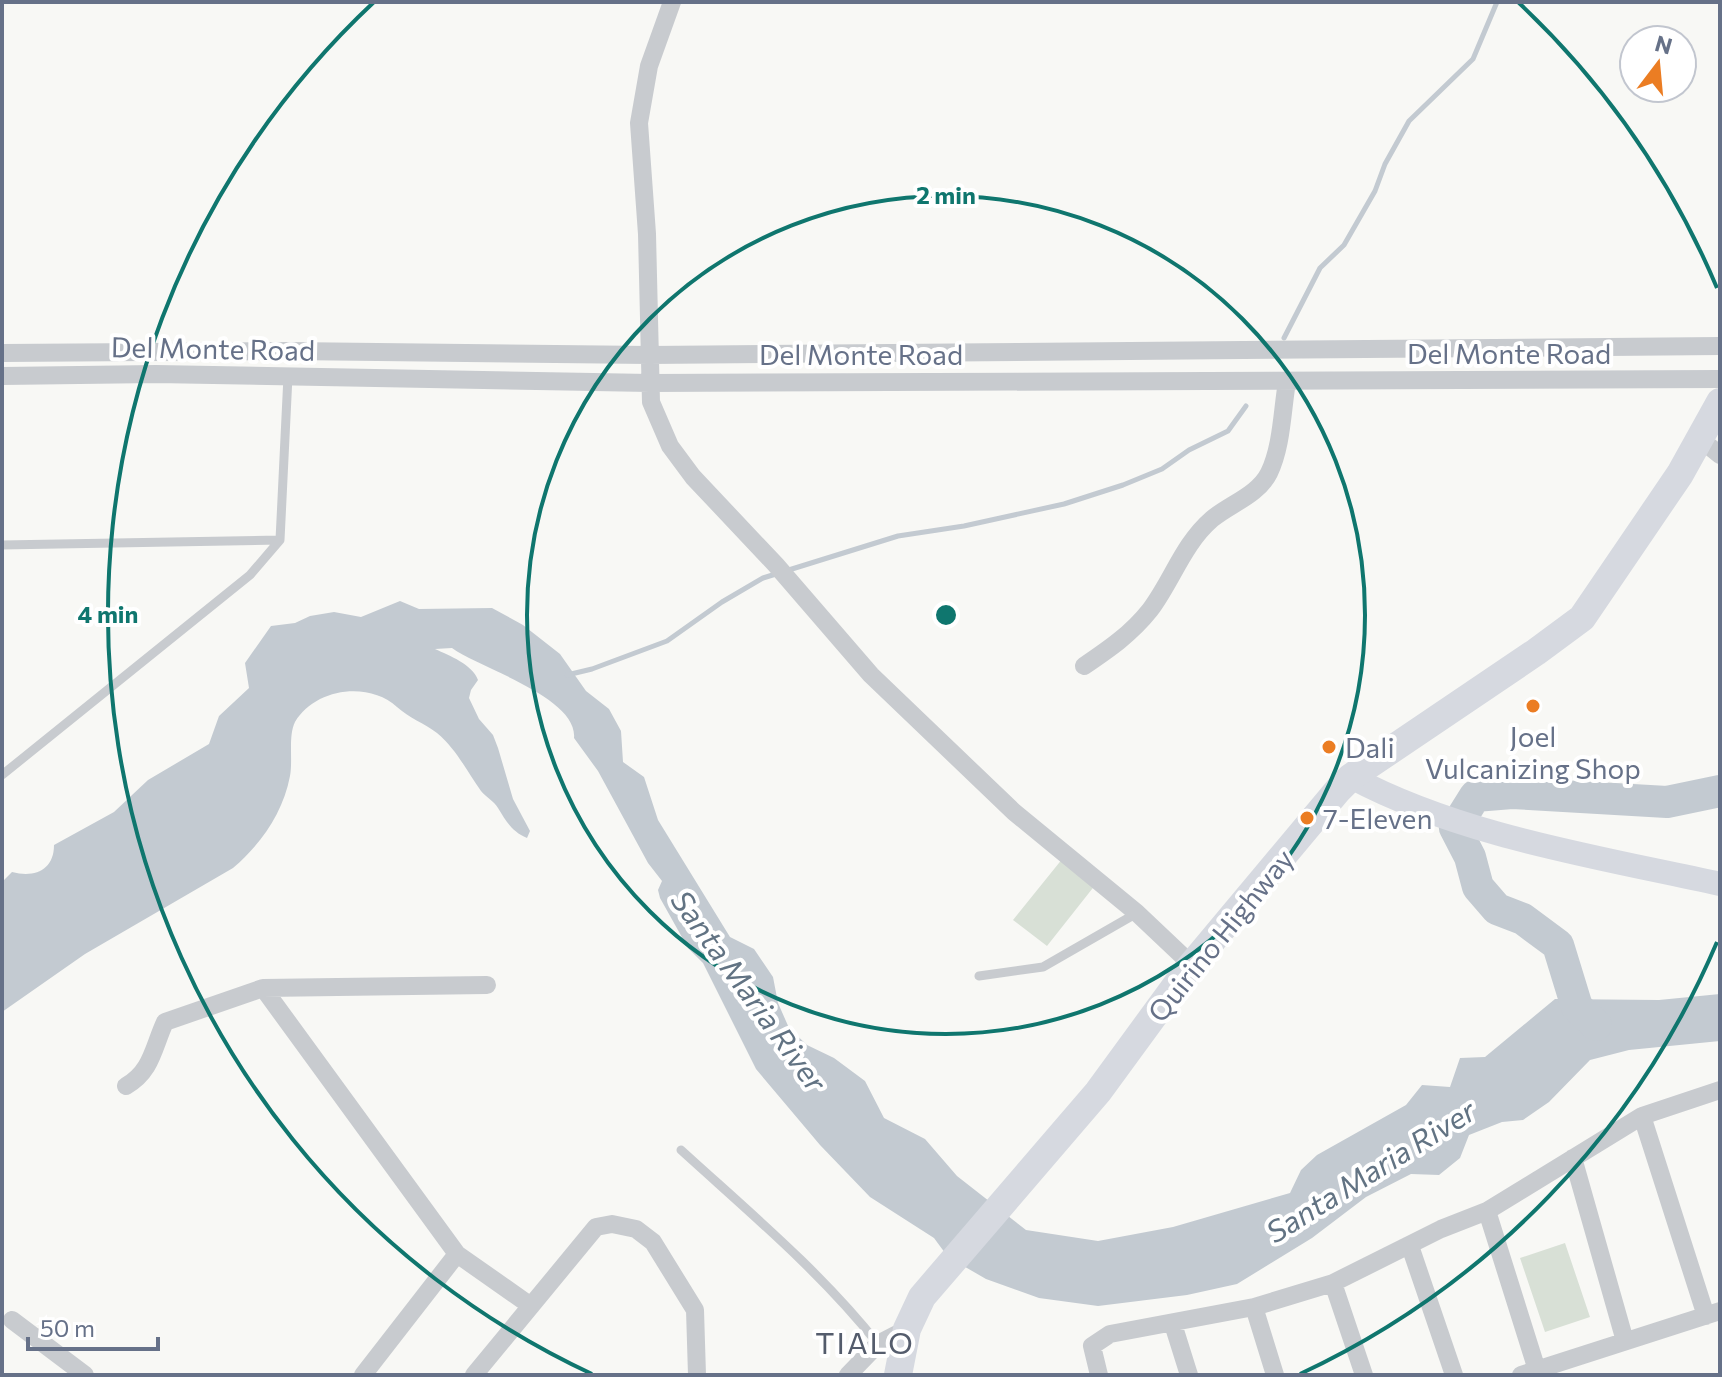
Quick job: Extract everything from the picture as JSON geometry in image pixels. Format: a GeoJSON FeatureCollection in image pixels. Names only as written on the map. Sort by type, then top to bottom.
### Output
{"type":"FeatureCollection","features":[{"type":"Feature","properties":{"kind":"main road","name":"Quirino Highway"},"geometry":{"type":"LineString","coordinates":[[898,1375],[907,1329],[922,1297],[1098,1092],[1192,965],[1351,777],[1582,618],[1680,474],[1709,446],[1720,402]]}},
{"type":"Feature","properties":{"kind":"street"},"geometry":{"type":"LineString","coordinates":[[672,2],[649,66],[639,123],[647,234],[650,383],[653,411],[670,446],[693,477],[781,571],[871,675],[1014,812],[1137,913],[1192,965]]}},
{"type":"Feature","properties":{"kind":"street","name":"Del Monte Road"},"geometry":{"type":"LineString","coordinates":[[2,353],[289,351],[649,355],[1720,346]]}},
{"type":"Feature","properties":{"kind":"street"},"geometry":{"type":"LineString","coordinates":[[1395,350],[1396,381]]}},
{"type":"Feature","properties":{"kind":"street"},"geometry":{"type":"LineString","coordinates":[[288,376],[289,351]]}},
{"type":"Feature","properties":{"kind":"street","name":"Del Monte Road"},"geometry":{"type":"LineString","coordinates":[[2,376],[156,374],[650,383],[1720,379]]}},
{"type":"Feature","properties":{"kind":"street"},"geometry":{"type":"LineString","coordinates":[[1084,666],[1126,638],[1151,609],[1177,562],[1199,533],[1214,518],[1260,485],[1268,474],[1275,457],[1287,382]]}},
{"type":"Feature","properties":{"kind":"street"},"geometry":{"type":"LineString","coordinates":[[1351,777],[1391,799],[1436,814],[1537,843],[1720,884]]}},
{"type":"Feature","properties":{"kind":"street"},"geometry":{"type":"LineString","coordinates":[[126,1086],[140,1078],[152,1060],[162,1029],[170,1018],[263,988],[487,985]]}},
{"type":"Feature","properties":{"kind":"street"},"geometry":{"type":"LineString","coordinates":[[263,988],[457,1254],[531,1306]]}},
{"type":"Feature","properties":{"kind":"street"},"geometry":{"type":"LineString","coordinates":[[1099,1375],[1092,1346],[1110,1334],[1254,1307],[1333,1283],[1441,1229],[1487,1211],[1642,1116],[1720,1090]]}},
{"type":"Feature","properties":{"kind":"street"},"geometry":{"type":"LineString","coordinates":[[1487,1211],[1529,1372],[1713,1314],[1642,1116]]}},
{"type":"Feature","properties":{"kind":"street"},"geometry":{"type":"LineString","coordinates":[[1573,1158],[1625,1341]]}},
{"type":"Feature","properties":{"kind":"street"},"geometry":{"type":"LineString","coordinates":[[474,1375],[596,1227],[612,1224],[636,1229],[653,1242],[695,1310],[697,1375]]}},
{"type":"Feature","properties":{"kind":"street"},"geometry":{"type":"LineString","coordinates":[[1410,1246],[1454,1375]]}},
{"type":"Feature","properties":{"kind":"street"},"geometry":{"type":"LineString","coordinates":[[363,1375],[457,1254]]}},
{"type":"Feature","properties":{"kind":"street"},"geometry":{"type":"LineString","coordinates":[[1333,1283],[1364,1375]]}},
{"type":"Feature","properties":{"kind":"street"},"geometry":{"type":"LineString","coordinates":[[1254,1307],[1275,1375]]}},
{"type":"Feature","properties":{"kind":"street"},"geometry":{"type":"LineString","coordinates":[[12,1320],[85,1375]]}},
{"type":"Feature","properties":{"kind":"street"},"geometry":{"type":"LineString","coordinates":[[1173,1324],[1189,1375]]}},
{"type":"Feature","properties":{"kind":"street"},"geometry":{"type":"LineString","coordinates":[[848,1375],[878,1344],[907,1329]]}},
{"type":"Feature","properties":{"kind":"lane"},"geometry":{"type":"LineString","coordinates":[[2,775],[250,575],[280,540],[288,376]]}},
{"type":"Feature","properties":{"kind":"lane"},"geometry":{"type":"LineString","coordinates":[[2,545],[280,540]]}},
{"type":"Feature","properties":{"kind":"lane"},"geometry":{"type":"LineString","coordinates":[[979,976],[1043,967],[1137,913]]}},
{"type":"Feature","properties":{"kind":"lane"},"geometry":{"type":"LineString","coordinates":[[681,1150],[850,1308],[878,1344]]}},
{"type":"Feature","properties":{"kind":"shaded area"},"geometry":{"type":"Polygon","coordinates":[[[1063,858],[1096,884],[1047,946],[1013,920],[1063,858]]]}},
{"type":"Feature","properties":{"kind":"shaded area"},"geometry":{"type":"Polygon","coordinates":[[[1565,1243],[1590,1317],[1545,1332],[1520,1258],[1565,1243]]]}},
{"type":"Feature","properties":{"kind":"water","name":"Santa Maria River"},"geometry":{"type":"Polygon","coordinates":[[[400,601],[419,609],[492,608],[523,625],[560,654],[586,691],[609,709],[621,731],[623,762],[644,777],[658,820],[730,937],[754,949],[773,977],[778,1003],[789,1028],[807,1045],[834,1058],[865,1081],[884,1118],[925,1139],[957,1176],[1026,1230],[1098,1241],[1173,1227],[1290,1193],[1301,1170],[1317,1155],[1406,1105],[1422,1085],[1450,1087],[1460,1058],[1485,1057],[1555,999],[1659,1000],[1720,994],[1720,1041],[1629,1050],[1590,1060],[1549,1102],[1523,1120],[1502,1122],[1469,1135],[1460,1158],[1439,1175],[1411,1174],[1366,1197],[1312,1238],[1237,1284],[1187,1295],[1098,1306],[1039,1298],[986,1279],[948,1257],[934,1238],[870,1197],[820,1145],[756,1069],[703,963],[688,948],[660,898],[658,890],[662,881],[648,863],[598,771],[574,738],[571,723],[560,709],[525,685],[452,648],[435,649],[466,665],[478,680],[469,698],[479,719],[493,735],[513,799],[530,831],[527,838],[510,826],[481,791],[456,753],[437,733],[385,699],[372,694],[358,691],[329,695],[315,702],[295,722],[287,790],[269,827],[243,859],[233,868],[85,954],[2,1012],[2,882],[12,872],[28,874],[42,870],[51,861],[54,845],[114,812],[148,780],[209,744],[219,716],[249,688],[245,663],[271,626],[334,612],[361,617],[400,601]]]}},
{"type":"Feature","properties":{"kind":"waterway"},"geometry":{"type":"LineString","coordinates":[[1284,338],[1320,268],[1344,245],[1409,121],[1473,59],[1497,2]]}},
{"type":"Feature","properties":{"kind":"waterway"},"geometry":{"type":"LineString","coordinates":[[567,675],[667,641],[722,602],[763,578],[898,536],[964,526],[1064,504],[1123,485],[1162,469],[1189,450],[1228,431],[1246,406]]}},
{"type":"Feature","properties":{"kind":"waterway"},"geometry":{"type":"LineString","coordinates":[[1596,1025],[1577,1007],[1558,945],[1523,919],[1497,909],[1478,887],[1470,857],[1455,828],[1475,796],[1512,793],[1667,802],[1720,791]]}},
{"type":"Feature","properties":{"kind":"place","name":"Joel Vulcanizing Shop"},"geometry":{"type":"Point","coordinates":[1533,706]}},
{"type":"Feature","properties":{"kind":"place","name":"Dali"},"geometry":{"type":"Point","coordinates":[1329,747]}},
{"type":"Feature","properties":{"kind":"place","name":"7-Eleven"},"geometry":{"type":"Point","coordinates":[1307,818]}},
{"type":"Feature","properties":{"kind":"district","name":"TIALO"},"geometry":{"type":"Point","coordinates":[865,1341]}}]}
